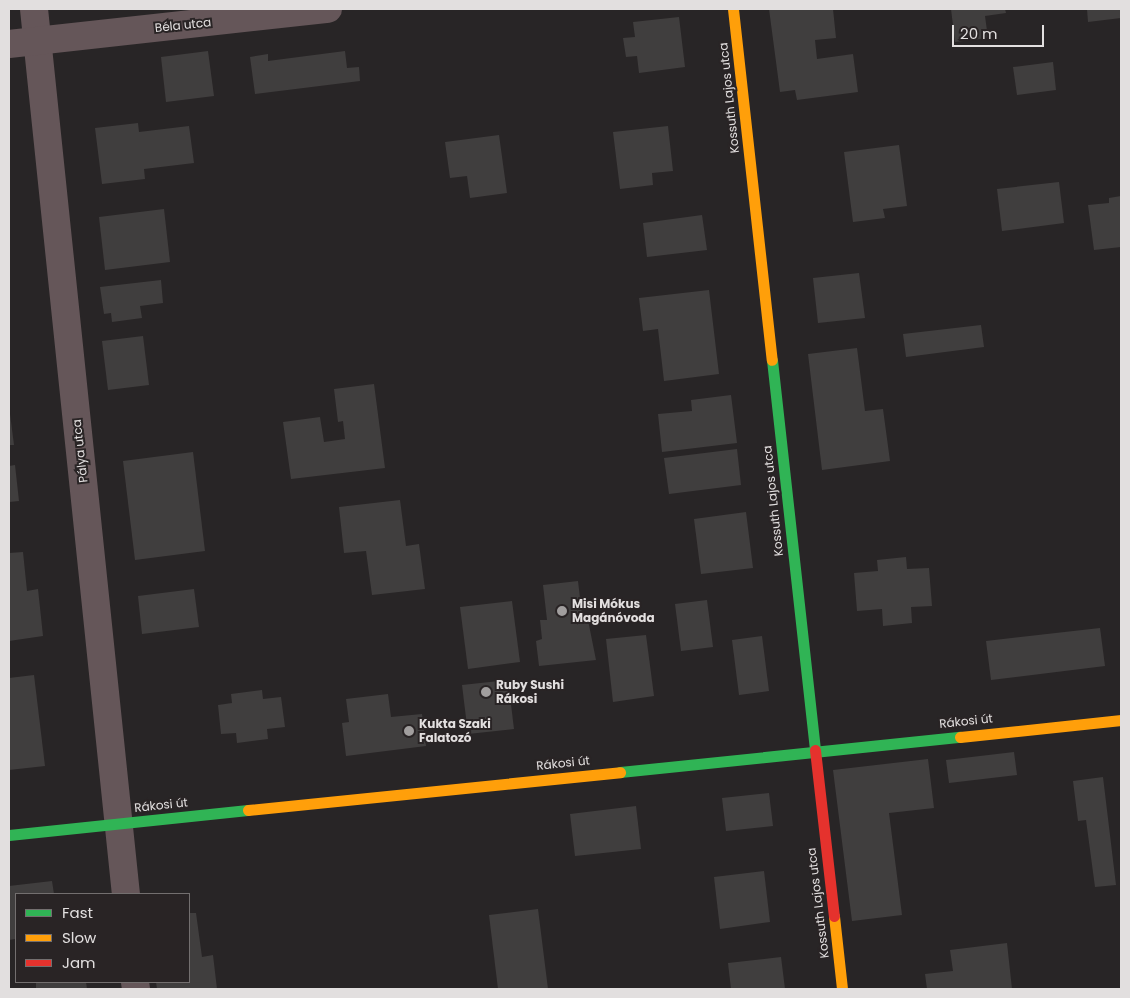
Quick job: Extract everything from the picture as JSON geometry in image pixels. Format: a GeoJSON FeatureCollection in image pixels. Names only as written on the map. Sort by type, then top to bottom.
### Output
{"type":"FeatureCollection","features":[{"type":"Feature","properties":{"kind":"main road","name":"Kossuth Lajos utca"},"geometry":{"type":"LineString","coordinates":[[734,9],[814,750],[842,989]]}},
{"type":"Feature","properties":{"kind":"main road","name":"Rákosi út"},"geometry":{"type":"LineString","coordinates":[[9,835],[814,750],[1121,720]]}},
{"type":"Feature","properties":{"kind":"street","name":"Pálya utca"},"geometry":{"type":"LineString","coordinates":[[34,9],[126,893]]}},
{"type":"Feature","properties":{"kind":"street","name":"Béla utca"},"geometry":{"type":"LineString","coordinates":[[9,44],[328,9]]}},
{"type":"Feature","properties":{"kind":"building"},"geometry":{"type":"Polygon","coordinates":[[[769,9],[833,9],[836,38],[815,40],[817,59],[853,54],[858,92],[797,100],[795,90],[780,92],[769,9]]]}},
{"type":"Feature","properties":{"kind":"building"},"geometry":{"type":"Polygon","coordinates":[[[951,9],[1005,9],[1006,13],[985,16],[988,38],[955,42],[951,9]]]}},
{"type":"Feature","properties":{"kind":"building"},"geometry":{"type":"Polygon","coordinates":[[[1087,9],[1121,9],[1121,18],[1088,22],[1087,9]]]}},
{"type":"Feature","properties":{"kind":"building"},"geometry":{"type":"Polygon","coordinates":[[[679,17],[685,67],[639,73],[637,56],[626,57],[623,38],[635,37],[633,22],[679,17]]]}},
{"type":"Feature","properties":{"kind":"building"},"geometry":{"type":"Polygon","coordinates":[[[208,51],[214,96],[166,102],[161,57],[208,51]]]}},
{"type":"Feature","properties":{"kind":"building"},"geometry":{"type":"Polygon","coordinates":[[[345,51],[347,68],[359,67],[360,81],[255,94],[250,57],[268,54],[268,61],[345,51]]]}},
{"type":"Feature","properties":{"kind":"building"},"geometry":{"type":"Polygon","coordinates":[[[1053,62],[1056,90],[1017,95],[1013,67],[1053,62]]]}},
{"type":"Feature","properties":{"kind":"building"},"geometry":{"type":"Polygon","coordinates":[[[138,123],[139,132],[189,126],[194,163],[144,169],[145,179],[102,184],[95,128],[138,123]]]}},
{"type":"Feature","properties":{"kind":"building"},"geometry":{"type":"Polygon","coordinates":[[[668,126],[673,171],[652,173],[653,185],[620,189],[613,132],[668,126]]]}},
{"type":"Feature","properties":{"kind":"building"},"geometry":{"type":"Polygon","coordinates":[[[499,135],[507,193],[470,198],[467,176],[450,178],[445,142],[499,135]]]}},
{"type":"Feature","properties":{"kind":"building"},"geometry":{"type":"Polygon","coordinates":[[[899,145],[907,206],[883,209],[885,218],[853,222],[844,152],[899,145]]]}},
{"type":"Feature","properties":{"kind":"building"},"geometry":{"type":"Polygon","coordinates":[[[1059,182],[1064,223],[1002,231],[997,189],[1059,182]]]}},
{"type":"Feature","properties":{"kind":"building"},"geometry":{"type":"Polygon","coordinates":[[[1121,196],[1121,247],[1094,250],[1088,205],[1109,203],[1109,198],[1121,196]]]}},
{"type":"Feature","properties":{"kind":"building"},"geometry":{"type":"Polygon","coordinates":[[[164,209],[170,262],[105,270],[99,217],[164,209]]]}},
{"type":"Feature","properties":{"kind":"building"},"geometry":{"type":"Polygon","coordinates":[[[702,215],[707,250],[647,257],[643,223],[702,215]]]}},
{"type":"Feature","properties":{"kind":"building"},"geometry":{"type":"Polygon","coordinates":[[[859,273],[865,318],[818,323],[813,278],[859,273]]]}},
{"type":"Feature","properties":{"kind":"building"},"geometry":{"type":"Polygon","coordinates":[[[161,280],[163,303],[140,306],[142,318],[112,322],[111,313],[104,314],[100,287],[161,280]]]}},
{"type":"Feature","properties":{"kind":"building"},"geometry":{"type":"Polygon","coordinates":[[[709,290],[719,374],[664,381],[658,329],[643,331],[639,298],[709,290]]]}},
{"type":"Feature","properties":{"kind":"building"},"geometry":{"type":"Polygon","coordinates":[[[981,325],[984,347],[906,357],[903,334],[981,325]]]}},
{"type":"Feature","properties":{"kind":"building"},"geometry":{"type":"Polygon","coordinates":[[[143,336],[149,385],[108,390],[102,341],[143,336]]]}},
{"type":"Feature","properties":{"kind":"building"},"geometry":{"type":"Polygon","coordinates":[[[857,348],[865,411],[883,409],[890,461],[822,470],[808,354],[857,348]]]}},
{"type":"Feature","properties":{"kind":"building"},"geometry":{"type":"Polygon","coordinates":[[[374,384],[385,468],[291,479],[283,422],[320,417],[324,442],[345,439],[343,421],[338,422],[334,389],[374,384]]]}},
{"type":"Feature","properties":{"kind":"building"},"geometry":{"type":"Polygon","coordinates":[[[731,395],[737,443],[662,452],[658,414],[692,411],[691,400],[731,395]]]}},
{"type":"Feature","properties":{"kind":"building"},"geometry":{"type":"Polygon","coordinates":[[[10,414],[14,445],[9,445],[10,414]]]}},
{"type":"Feature","properties":{"kind":"building"},"geometry":{"type":"Polygon","coordinates":[[[737,449],[741,485],[669,494],[664,458],[737,449]]]}},
{"type":"Feature","properties":{"kind":"building"},"geometry":{"type":"Polygon","coordinates":[[[193,452],[205,551],[135,560],[123,461],[193,452]]]}},
{"type":"Feature","properties":{"kind":"building"},"geometry":{"type":"Polygon","coordinates":[[[15,465],[19,501],[9,502],[9,466],[15,465]]]}},
{"type":"Feature","properties":{"kind":"building"},"geometry":{"type":"Polygon","coordinates":[[[400,500],[406,546],[419,544],[425,589],[372,595],[366,551],[344,553],[339,507],[400,500]]]}},
{"type":"Feature","properties":{"kind":"building"},"geometry":{"type":"Polygon","coordinates":[[[746,512],[753,568],[701,574],[694,519],[746,512]]]}},
{"type":"Feature","properties":{"kind":"building"},"geometry":{"type":"Polygon","coordinates":[[[23,552],[27,591],[38,589],[43,636],[9,641],[9,553],[23,552]]]}},
{"type":"Feature","properties":{"kind":"building"},"geometry":{"type":"Polygon","coordinates":[[[906,557],[907,569],[929,568],[932,606],[911,607],[912,623],[883,626],[882,609],[857,611],[854,573],[878,571],[877,560],[906,557]]]}},
{"type":"Feature","properties":{"kind":"building"},"geometry":{"type":"Polygon","coordinates":[[[578,581],[582,615],[587,615],[596,660],[539,666],[536,641],[542,639],[540,620],[547,620],[543,585],[578,581]]]}},
{"type":"Feature","properties":{"kind":"building"},"geometry":{"type":"Polygon","coordinates":[[[194,589],[199,627],[142,634],[138,596],[194,589]]]}},
{"type":"Feature","properties":{"kind":"building"},"geometry":{"type":"Polygon","coordinates":[[[707,600],[713,647],[681,651],[675,604],[707,600]]]}},
{"type":"Feature","properties":{"kind":"building"},"geometry":{"type":"Polygon","coordinates":[[[512,601],[520,662],[468,669],[460,607],[512,601]]]}},
{"type":"Feature","properties":{"kind":"building"},"geometry":{"type":"Polygon","coordinates":[[[1100,628],[1105,666],[991,680],[986,641],[1100,628]]]}},
{"type":"Feature","properties":{"kind":"building"},"geometry":{"type":"Polygon","coordinates":[[[646,635],[654,696],[613,702],[606,639],[646,635]]]}},
{"type":"Feature","properties":{"kind":"building"},"geometry":{"type":"Polygon","coordinates":[[[762,636],[769,691],[739,695],[732,640],[762,636]]]}},
{"type":"Feature","properties":{"kind":"building"},"geometry":{"type":"Polygon","coordinates":[[[34,675],[45,766],[9,770],[9,678],[34,675]]]}},
{"type":"Feature","properties":{"kind":"building"},"geometry":{"type":"Polygon","coordinates":[[[508,680],[514,729],[468,734],[462,685],[508,680]]]}},
{"type":"Feature","properties":{"kind":"building"},"geometry":{"type":"Polygon","coordinates":[[[262,690],[263,699],[281,697],[285,727],[267,729],[268,739],[237,743],[236,733],[221,734],[218,705],[232,703],[231,694],[262,690]]]}},
{"type":"Feature","properties":{"kind":"building"},"geometry":{"type":"Polygon","coordinates":[[[388,694],[391,717],[422,714],[426,746],[346,756],[342,723],[349,722],[346,699],[388,694]]]}},
{"type":"Feature","properties":{"kind":"building"},"geometry":{"type":"Polygon","coordinates":[[[1014,752],[1017,775],[949,783],[946,760],[1014,752]]]}},
{"type":"Feature","properties":{"kind":"building"},"geometry":{"type":"Polygon","coordinates":[[[928,759],[934,808],[889,813],[902,915],[852,921],[833,770],[928,759]]]}},
{"type":"Feature","properties":{"kind":"building"},"geometry":{"type":"Polygon","coordinates":[[[1103,777],[1116,885],[1095,887],[1086,820],[1078,821],[1073,781],[1103,777]]]}},
{"type":"Feature","properties":{"kind":"building"},"geometry":{"type":"Polygon","coordinates":[[[769,793],[773,826],[726,831],[722,798],[769,793]]]}},
{"type":"Feature","properties":{"kind":"building"},"geometry":{"type":"Polygon","coordinates":[[[636,806],[641,849],[575,856],[570,814],[636,806]]]}},
{"type":"Feature","properties":{"kind":"building"},"geometry":{"type":"Polygon","coordinates":[[[764,871],[770,922],[720,929],[714,877],[764,871]]]}},
{"type":"Feature","properties":{"kind":"building"},"geometry":{"type":"Polygon","coordinates":[[[52,881],[54,893],[15,893],[15,939],[9,940],[9,886],[52,881]]]}},
{"type":"Feature","properties":{"kind":"building"},"geometry":{"type":"Polygon","coordinates":[[[538,909],[548,989],[498,989],[489,915],[538,909]]]}},
{"type":"Feature","properties":{"kind":"building"},"geometry":{"type":"Polygon","coordinates":[[[190,913],[196,913],[202,957],[213,955],[217,989],[157,989],[156,983],[190,983],[190,913]]]}},
{"type":"Feature","properties":{"kind":"building"},"geometry":{"type":"Polygon","coordinates":[[[1007,943],[1012,989],[927,989],[925,974],[953,971],[950,950],[1007,943]]]}},
{"type":"Feature","properties":{"kind":"building"},"geometry":{"type":"Polygon","coordinates":[[[781,957],[785,989],[731,989],[728,963],[781,957]]]}},
{"type":"Feature","properties":{"kind":"building"},"geometry":{"type":"Polygon","coordinates":[[[36,983],[86,983],[87,989],[36,989],[36,983]]]}},
{"type":"Feature","properties":{"kind":"traffic: fast"},"geometry":{"type":"LineString","coordinates":[[772,360],[815,750]]}},
{"type":"Feature","properties":{"kind":"traffic: fast"},"geometry":{"type":"LineString","coordinates":[[620,772],[960,737]]}},
{"type":"Feature","properties":{"kind":"traffic: fast"},"geometry":{"type":"LineString","coordinates":[[9,835],[248,810]]}},
{"type":"Feature","properties":{"kind":"traffic: slow"},"geometry":{"type":"LineString","coordinates":[[733,9],[772,360]]}},
{"type":"Feature","properties":{"kind":"traffic: slow"},"geometry":{"type":"LineString","coordinates":[[960,737],[1121,720]]}},
{"type":"Feature","properties":{"kind":"traffic: slow"},"geometry":{"type":"LineString","coordinates":[[248,810],[620,772]]}},
{"type":"Feature","properties":{"kind":"traffic: slow"},"geometry":{"type":"LineString","coordinates":[[834,916],[842,989]]}},
{"type":"Feature","properties":{"kind":"traffic: jam"},"geometry":{"type":"LineString","coordinates":[[815,750],[834,916]]}},
{"type":"Feature","properties":{"kind":"place","name":"Misi Mókus Magánóvoda"},"geometry":{"type":"Point","coordinates":[562,611]}},
{"type":"Feature","properties":{"kind":"place","name":"Ruby Sushi Rákosi"},"geometry":{"type":"Point","coordinates":[486,692]}},
{"type":"Feature","properties":{"kind":"place","name":"Kukta Szaki Falatozó"},"geometry":{"type":"Point","coordinates":[409,731]}}]}
